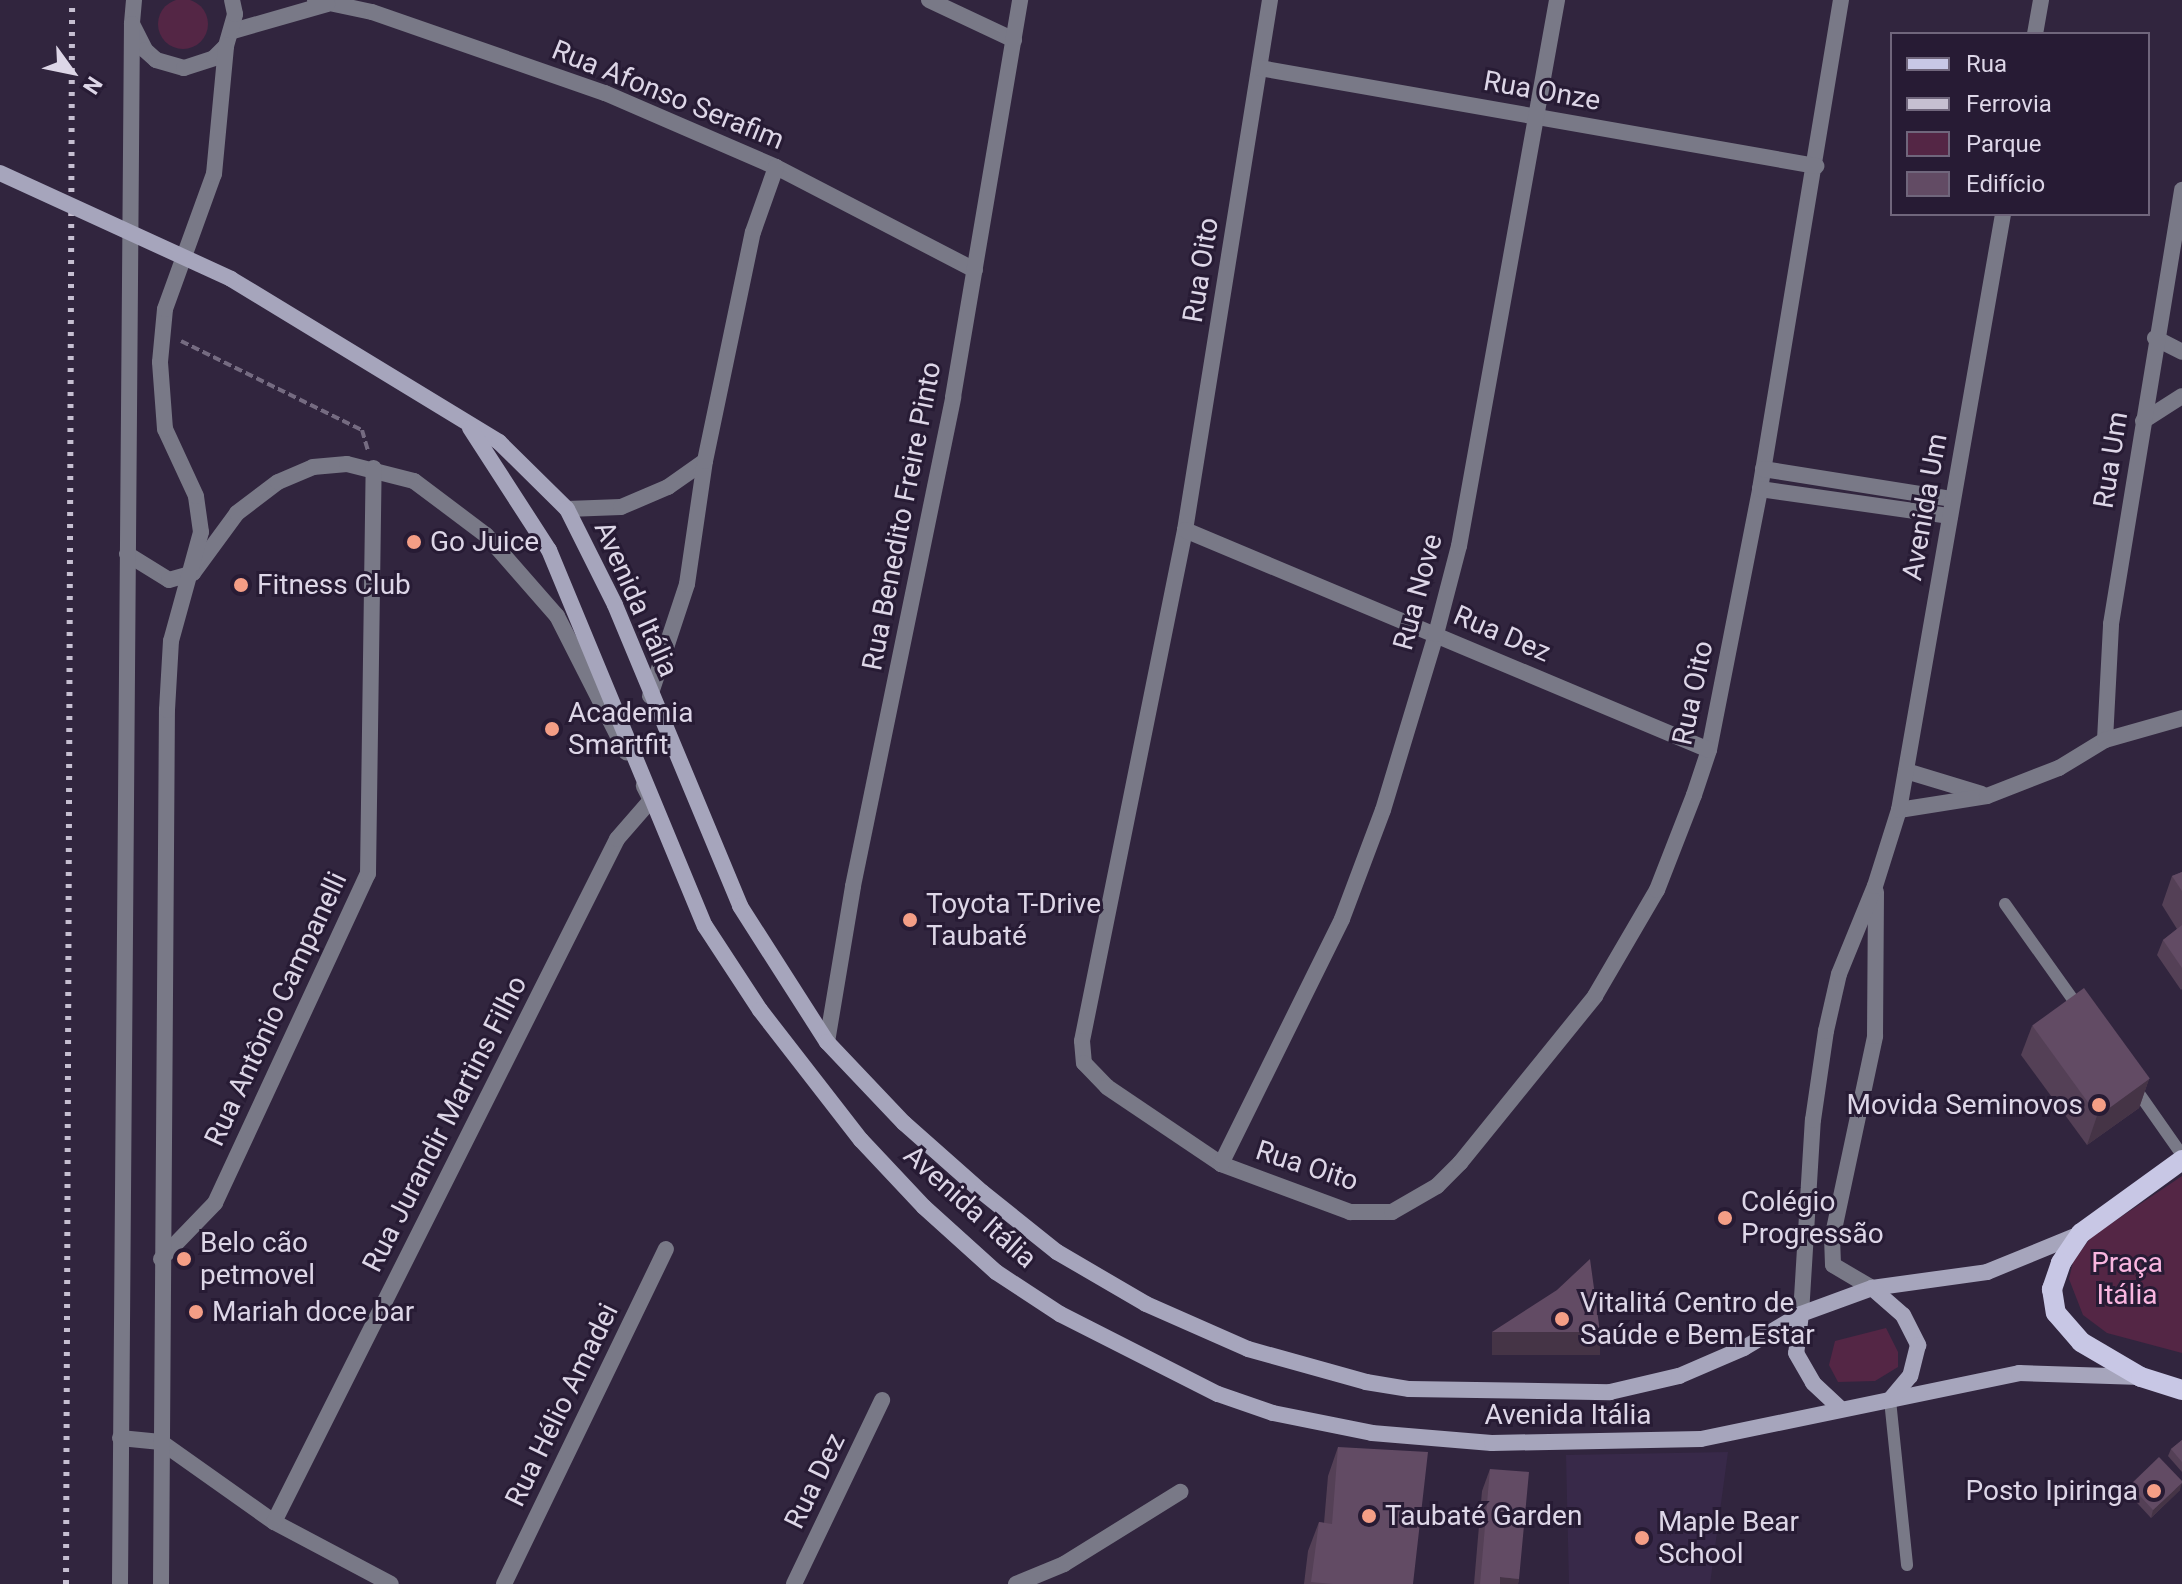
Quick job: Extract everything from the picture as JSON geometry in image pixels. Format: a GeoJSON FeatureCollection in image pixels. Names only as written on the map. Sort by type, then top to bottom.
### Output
{"type":"FeatureCollection","features":[{"type":"Feature","properties":{"kind":"main road","name":"Avenida Itália"},"geometry":{"type":"LineString","coordinates":[[0,173],[231,279],[499,442],[567,509],[615,605],[650,696],[740,906],[827,1042],[904,1123],[1057,1252],[1146,1304],[1248,1349],[1332,1374],[1409,1389],[1610,1392],[1679,1376],[1744,1348],[1801,1314]]}},
{"type":"Feature","properties":{"kind":"main road","name":"Avenida Itália"},"geometry":{"type":"LineString","coordinates":[[467,423],[549,550],[705,926],[801,1068],[861,1140],[924,1207],[996,1272],[1128,1352],[1218,1394],[1273,1413],[1417,1437],[1590,1445],[1701,1439],[2019,1373],[2141,1377]]}},
{"type":"Feature","properties":{"kind":"main road"},"geometry":{"type":"LineString","coordinates":[[1840,1408],[1813,1383],[1796,1353],[1801,1314],[1872,1288],[1987,1272],[2081,1233],[2182,1157]]}},
{"type":"Feature","properties":{"kind":"main road"},"geometry":{"type":"LineString","coordinates":[[2081,1233],[2061,1263],[2052,1289],[2056,1313],[2081,1342],[2141,1377],[2182,1390]]}},
{"type":"Feature","properties":{"kind":"main road"},"geometry":{"type":"LineString","coordinates":[[1872,1288],[1903,1315],[1918,1345],[1910,1376],[1890,1400]]}},
{"type":"Feature","properties":{"kind":"street"},"geometry":{"type":"LineString","coordinates":[[193,573],[201,532],[196,496],[165,429],[163,332],[165,309],[214,174],[232,0]]}},
{"type":"Feature","properties":{"kind":"street"},"geometry":{"type":"LineString","coordinates":[[929,0],[1014,40]]}},
{"type":"Feature","properties":{"kind":"street","name":"Rua Benedito Freire Pinto"},"geometry":{"type":"LineString","coordinates":[[827,1042],[853,886],[975,270],[1020,0]]}},
{"type":"Feature","properties":{"kind":"street","name":"Rua Oito"},"geometry":{"type":"LineString","coordinates":[[1270,0],[1185,530],[1082,1041],[1084,1063],[1107,1087],[1221,1164],[1350,1212],[1392,1212],[1437,1186],[1528,1085],[1595,996],[1657,890],[1709,750],[1760,489],[1816,166],[1841,0]]}},
{"type":"Feature","properties":{"kind":"street","name":"Rua Nove"},"geometry":{"type":"LineString","coordinates":[[1221,1164],[1342,919],[1383,810],[1436,634],[1459,546],[1557,0]]}},
{"type":"Feature","properties":{"kind":"street"},"geometry":{"type":"LineString","coordinates":[[2035,32],[2041,0]]}},
{"type":"Feature","properties":{"kind":"street"},"geometry":{"type":"LineString","coordinates":[[132,9],[145,50],[169,66],[199,65],[229,38],[321,2]]}},
{"type":"Feature","properties":{"kind":"street","name":"Rua Afonso Serafim"},"geometry":{"type":"LineString","coordinates":[[321,2],[372,6],[605,93],[776,167],[975,270]]}},
{"type":"Feature","properties":{"kind":"street"},"geometry":{"type":"LineString","coordinates":[[120,1584],[132,9]]}},
{"type":"Feature","properties":{"kind":"street","name":"Rua Onze"},"geometry":{"type":"LineString","coordinates":[[1260,68],[1816,166]]}},
{"type":"Feature","properties":{"kind":"street"},"geometry":{"type":"LineString","coordinates":[[650,696],[687,584],[705,461],[753,232],[776,167]]}},
{"type":"Feature","properties":{"kind":"street","name":"Rua Um"},"geometry":{"type":"LineString","coordinates":[[2105,740],[2111,624],[2155,338],[2182,190]]}},
{"type":"Feature","properties":{"kind":"street","name":"Avenida Um"},"geometry":{"type":"LineString","coordinates":[[1875,886],[1899,810],[2003,216]]}},
{"type":"Feature","properties":{"kind":"street"},"geometry":{"type":"LineString","coordinates":[[2155,338],[2182,352]]}},
{"type":"Feature","properties":{"kind":"street"},"geometry":{"type":"LineString","coordinates":[[2143,421],[2182,396]]}},
{"type":"Feature","properties":{"kind":"street"},"geometry":{"type":"LineString","coordinates":[[567,509],[621,507],[668,487],[705,461]]}},
{"type":"Feature","properties":{"kind":"street"},"geometry":{"type":"LineString","coordinates":[[161,1584],[167,710],[171,641],[177,607],[193,573],[237,513],[278,482],[313,467],[374,468],[414,481],[444,499],[532,584],[557,616],[651,800]]}},
{"type":"Feature","properties":{"kind":"street","name":"Rua Antônio Campanelli"},"geometry":{"type":"LineString","coordinates":[[161,1259],[215,1203],[368,874],[374,468]]}},
{"type":"Feature","properties":{"kind":"street"},"geometry":{"type":"LineString","coordinates":[[1763,469],[1953,499]]}},
{"type":"Feature","properties":{"kind":"street"},"geometry":{"type":"LineString","coordinates":[[1760,489],[1950,516]]}},
{"type":"Feature","properties":{"kind":"street","name":"Rua Dez"},"geometry":{"type":"LineString","coordinates":[[1185,530],[1709,750]]}},
{"type":"Feature","properties":{"kind":"street"},"geometry":{"type":"LineString","coordinates":[[127,554],[169,580],[193,573]]}},
{"type":"Feature","properties":{"kind":"street"},"geometry":{"type":"LineString","coordinates":[[1899,810],[1987,796],[2059,768],[2105,740],[2182,718]]}},
{"type":"Feature","properties":{"kind":"street"},"geometry":{"type":"LineString","coordinates":[[1906,771],[1987,796]]}},
{"type":"Feature","properties":{"kind":"street","name":"Rua Jurandir Martins Filho"},"geometry":{"type":"LineString","coordinates":[[274,1522],[617,839],[651,800]]}},
{"type":"Feature","properties":{"kind":"street"},"geometry":{"type":"LineString","coordinates":[[1872,1288],[1833,1265],[1832,1239],[1875,1036],[1875,886]]}},
{"type":"Feature","properties":{"kind":"street"},"geometry":{"type":"LineString","coordinates":[[1801,1314],[1813,1120],[1826,1031],[1839,974],[1875,886]]}},
{"type":"Feature","properties":{"kind":"street","name":"Rua Hélio Amadei"},"geometry":{"type":"LineString","coordinates":[[504,1584],[666,1249]]}},
{"type":"Feature","properties":{"kind":"street","name":"Rua Dez"},"geometry":{"type":"LineString","coordinates":[[794,1584],[882,1400]]}},
{"type":"Feature","properties":{"kind":"street"},"geometry":{"type":"LineString","coordinates":[[120,1438],[161,1442],[274,1522],[391,1584]]}},
{"type":"Feature","properties":{"kind":"street"},"geometry":{"type":"LineString","coordinates":[[1016,1584],[1064,1564],[1180,1492]]}},
{"type":"Feature","properties":{"kind":"lane"},"geometry":{"type":"LineString","coordinates":[[2005,904],[2085,1017]]}},
{"type":"Feature","properties":{"kind":"lane"},"geometry":{"type":"LineString","coordinates":[[2120,1067],[2182,1157]]}},
{"type":"Feature","properties":{"kind":"lane"},"geometry":{"type":"LineString","coordinates":[[1890,1400],[1907,1565]]}},
{"type":"Feature","properties":{"kind":"path"},"geometry":{"type":"LineString","coordinates":[[163,332],[362,430],[374,468]]}},
{"type":"Feature","properties":{"kind":"shaded area","name":"Maple Bear School"},"geometry":{"type":"Polygon","coordinates":[[[1728,1452],[1710,1584],[1569,1584],[1566,1455],[1728,1452]]]}},
{"type":"Feature","properties":{"kind":"green space"},"geometry":{"type":"Polygon","coordinates":[[[173,0],[193,0],[207,14],[207,34],[193,48],[173,48],[159,34],[159,14],[173,0]]]}},
{"type":"Feature","properties":{"kind":"green space","name":"Praça Itália"},"geometry":{"type":"Polygon","coordinates":[[[2182,1176],[2182,1353],[2107,1333],[2083,1315],[2069,1279],[2073,1262],[2091,1237],[2182,1176]]]}},
{"type":"Feature","properties":{"kind":"green space"},"geometry":{"type":"Polygon","coordinates":[[[1886,1328],[1898,1352],[1898,1367],[1875,1381],[1838,1382],[1829,1365],[1835,1341],[1886,1328]]]}},
{"type":"Feature","properties":{"kind":"building"},"geometry":{"type":"Polygon","coordinates":[[[2182,872],[2182,891],[2172,876],[2182,872]]]}},
{"type":"Feature","properties":{"kind":"building"},"geometry":{"type":"Polygon","coordinates":[[[2182,925],[2182,968],[2163,940],[2182,925]]]}},
{"type":"Feature","properties":{"kind":"building"},"geometry":{"type":"Polygon","coordinates":[[[2084,988],[2150,1079],[2098,1116],[2032,1026],[2084,988]]]}},
{"type":"Feature","properties":{"kind":"building"},"geometry":{"type":"Polygon","coordinates":[[[1590,1259],[1600,1332],[1492,1332],[1557,1290],[1590,1259]]]}},
{"type":"Feature","properties":{"kind":"building"},"geometry":{"type":"Polygon","coordinates":[[[2182,1440],[2182,1462],[2171,1449],[2182,1440]]]}},
{"type":"Feature","properties":{"kind":"building","name":"Taubaté Garden"},"geometry":{"type":"Polygon","coordinates":[[[1338,1447],[1428,1452],[1413,1584],[1311,1582],[1319,1522],[1332,1524],[1338,1447]]]}},
{"type":"Feature","properties":{"kind":"building","name":"Posto Ipiringa"},"geometry":{"type":"Polygon","coordinates":[[[2159,1457],[2182,1483],[2153,1510],[2130,1485],[2159,1457]]]}},
{"type":"Feature","properties":{"kind":"building"},"geometry":{"type":"Polygon","coordinates":[[[1490,1469],[1529,1472],[1519,1579],[1500,1577],[1500,1584],[1480,1584],[1490,1469]]]}},
{"type":"Feature","properties":{"kind":"railway"},"geometry":{"type":"LineString","coordinates":[[66,1584],[72,0]]}},
{"type":"Feature","properties":{"kind":"place","name":"Go Juice"},"geometry":{"type":"Point","coordinates":[414,542]}},
{"type":"Feature","properties":{"kind":"place","name":"Fitness Club"},"geometry":{"type":"Point","coordinates":[241,585]}},
{"type":"Feature","properties":{"kind":"place","name":"Academia Smartfit"},"geometry":{"type":"Point","coordinates":[552,729]}},
{"type":"Feature","properties":{"kind":"place","name":"Toyota T-Drive Taubaté"},"geometry":{"type":"Point","coordinates":[910,920]}},
{"type":"Feature","properties":{"kind":"place","name":"Movida Seminovos"},"geometry":{"type":"Point","coordinates":[2099,1105]}},
{"type":"Feature","properties":{"kind":"place","name":"Colégio Progressão"},"geometry":{"type":"Point","coordinates":[1725,1218]}},
{"type":"Feature","properties":{"kind":"place","name":"Belo cão petmovel"},"geometry":{"type":"Point","coordinates":[184,1259]}},
{"type":"Feature","properties":{"kind":"place","name":"Mariah doce bar"},"geometry":{"type":"Point","coordinates":[196,1312]}},
{"type":"Feature","properties":{"kind":"place","name":"Vitalitá Centro de Saúde e Bem Estar"},"geometry":{"type":"Point","coordinates":[1562,1319]}},
{"type":"Feature","properties":{"kind":"place","name":"Posto Ipiringa"},"geometry":{"type":"Point","coordinates":[2154,1491]}},
{"type":"Feature","properties":{"kind":"place","name":"Taubaté Garden"},"geometry":{"type":"Point","coordinates":[1369,1516]}},
{"type":"Feature","properties":{"kind":"place","name":"Maple Bear School"},"geometry":{"type":"Point","coordinates":[1642,1538]}}]}
